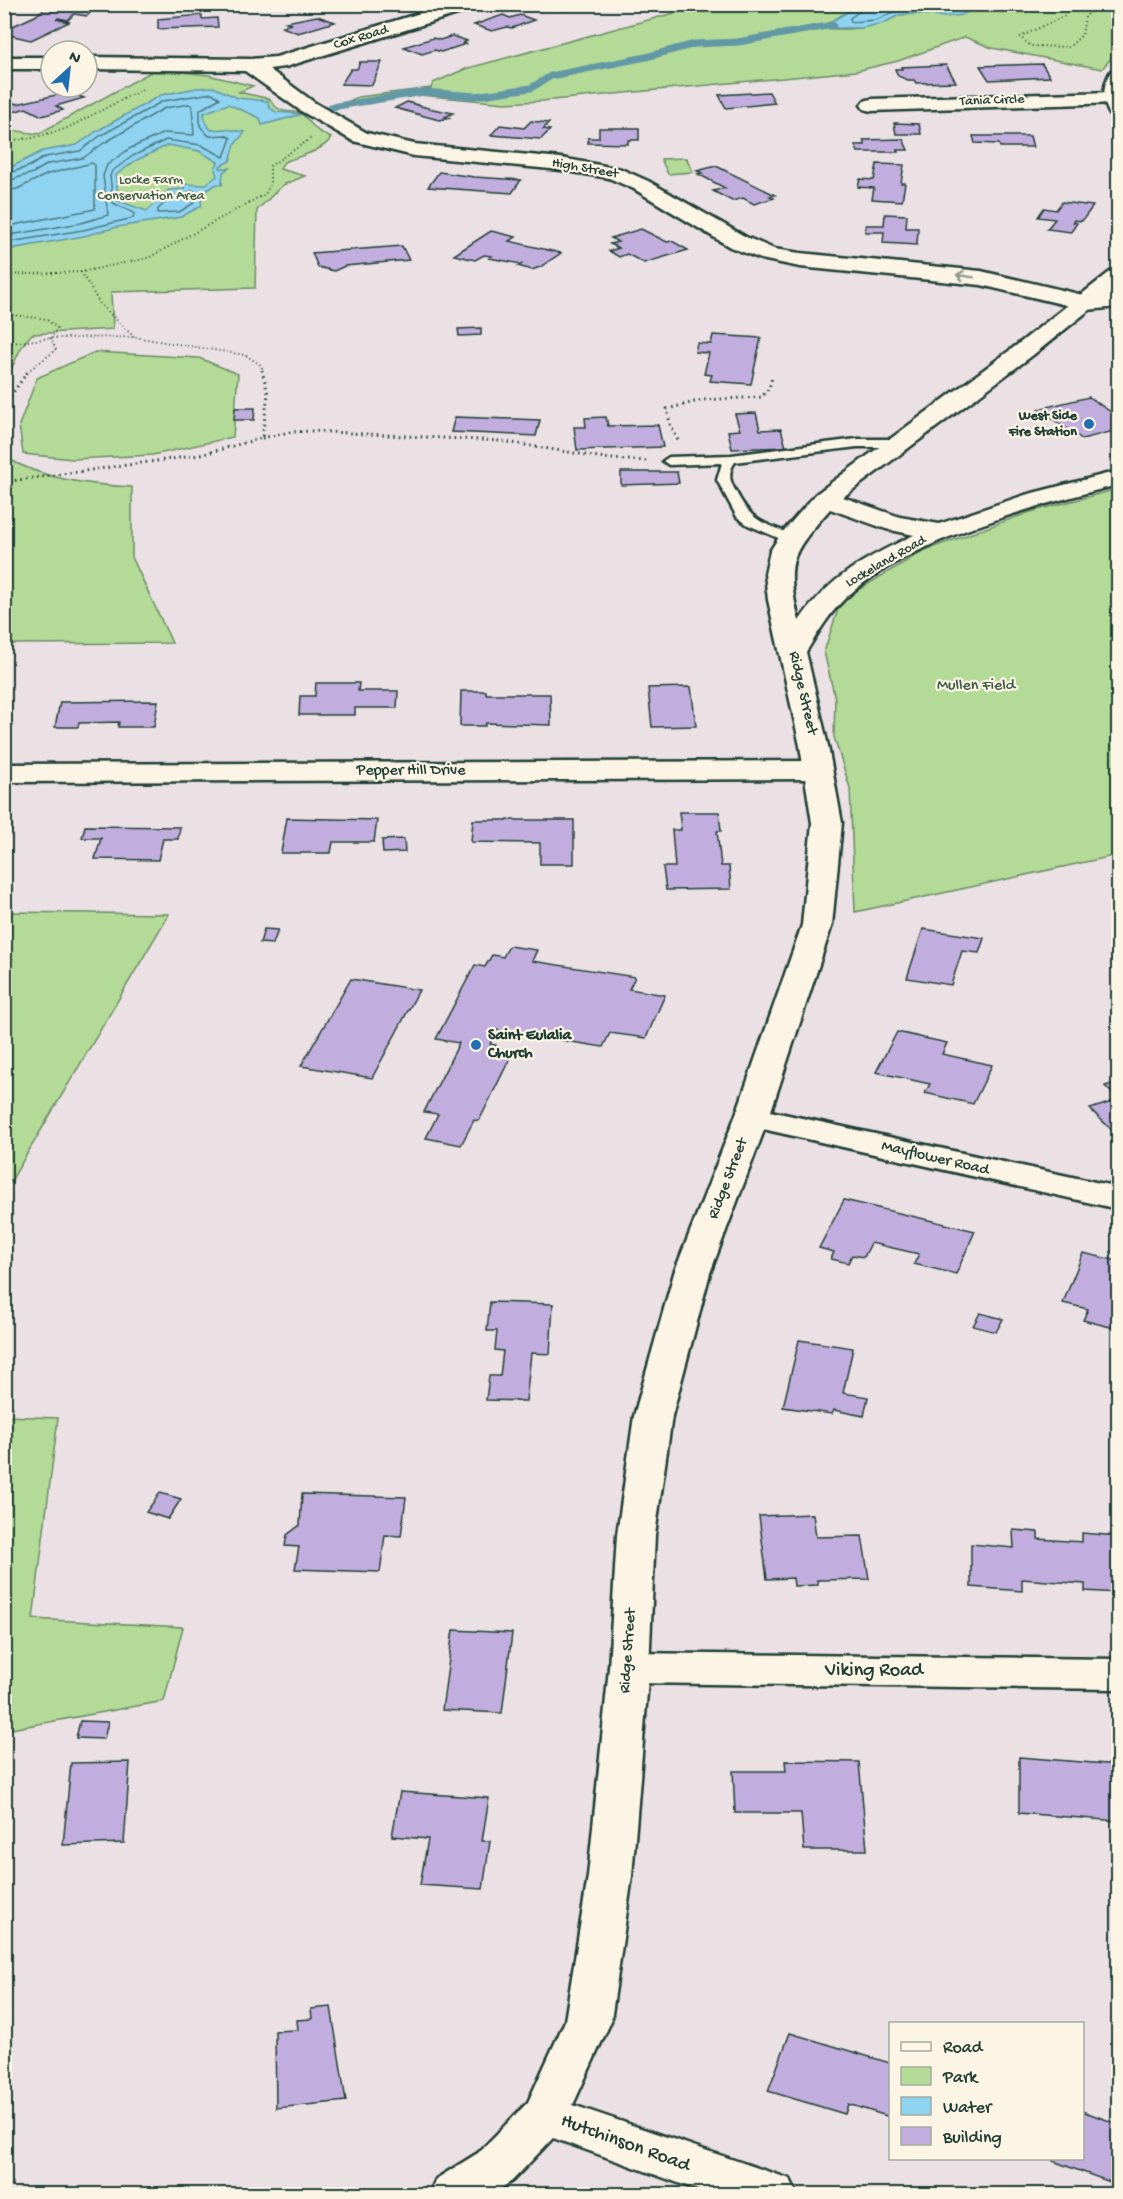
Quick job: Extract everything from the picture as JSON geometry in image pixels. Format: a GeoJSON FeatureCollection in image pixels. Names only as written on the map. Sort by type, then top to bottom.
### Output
{"type":"FeatureCollection","features":[{"type":"Feature","properties":{"kind":"street","name":"Cox Road"},"geometry":{"type":"LineString","coordinates":[[250,65],[278,63],[471,4]]}},
{"type":"Feature","properties":{"kind":"street"},"geometry":{"type":"LineString","coordinates":[[4,63],[39,63]]}},
{"type":"Feature","properties":{"kind":"street"},"geometry":{"type":"LineString","coordinates":[[99,63],[250,65]]}},
{"type":"Feature","properties":{"kind":"street","name":"High Street"},"geometry":{"type":"LineString","coordinates":[[250,65],[308,107],[360,137],[414,150],[561,164],[614,173],[641,185],[738,243],[753,249],[787,258],[948,273],[1022,286],[1087,303],[1119,300]]}},
{"type":"Feature","properties":{"kind":"street"},"geometry":{"type":"LineString","coordinates":[[1116,105],[1119,75]]}},
{"type":"Feature","properties":{"kind":"street","name":"Tania Circle"},"geometry":{"type":"LineString","coordinates":[[871,105],[1116,105]]}},
{"type":"Feature","properties":{"kind":"street","name":"Ridge Street"},"geometry":{"type":"LineString","coordinates":[[453,2194],[495,2167],[545,2115],[588,2021],[610,1876],[629,1668],[636,1535],[653,1416],[692,1273],[752,1117],[817,925],[827,823],[778,574],[783,551],[790,539],[825,499],[1119,277]]}},
{"type":"Feature","properties":{"kind":"street","name":"Lockeland Road"},"geometry":{"type":"LineString","coordinates":[[792,653],[818,611],[847,582],[881,561],[939,532],[1015,506],[1119,478]]}},
{"type":"Feature","properties":{"kind":"street","name":"Lockeland Road"},"geometry":{"type":"LineString","coordinates":[[825,499],[895,524],[939,532]]}},
{"type":"Feature","properties":{"kind":"street","name":"Pepper Hill Drive"},"geometry":{"type":"LineString","coordinates":[[4,772],[818,770]]}},
{"type":"Feature","properties":{"kind":"street","name":"Mayflower Road"},"geometry":{"type":"LineString","coordinates":[[752,1117],[1119,1198]]}},
{"type":"Feature","properties":{"kind":"street","name":"Viking Road"},"geometry":{"type":"LineString","coordinates":[[629,1668],[1119,1674]]}},
{"type":"Feature","properties":{"kind":"street","name":"Hutchinson Road"},"geometry":{"type":"LineString","coordinates":[[545,2115],[712,2175],[773,2194]]}},
{"type":"Feature","properties":{"kind":"lane"},"geometry":{"type":"LineString","coordinates":[[669,461],[731,459],[843,444],[898,443]]}},
{"type":"Feature","properties":{"kind":"lane"},"geometry":{"type":"LineString","coordinates":[[731,459],[725,467],[723,480],[741,514],[752,522],[790,539]]}},
{"type":"Feature","properties":{"kind":"path"},"geometry":{"type":"LineString","coordinates":[[1075,4],[1071,11],[1047,26],[1025,33],[1020,37],[1031,46],[1069,46],[1082,35],[1085,17],[1098,4]]}},
{"type":"Feature","properties":{"kind":"path"},"geometry":{"type":"LineString","coordinates":[[4,141],[32,138],[65,129],[147,87]]}},
{"type":"Feature","properties":{"kind":"path"},"geometry":{"type":"LineString","coordinates":[[4,275],[81,272],[148,258],[265,194],[270,185],[270,166],[307,143],[318,131]]}},
{"type":"Feature","properties":{"kind":"path"},"geometry":{"type":"LineString","coordinates":[[81,272],[100,304],[134,338]]}},
{"type":"Feature","properties":{"kind":"path"},"geometry":{"type":"LineString","coordinates":[[4,314],[46,319],[57,328],[51,338]]}},
{"type":"Feature","properties":{"kind":"path"},"geometry":{"type":"LineString","coordinates":[[4,405],[30,368],[56,350],[51,338]]}},
{"type":"Feature","properties":{"kind":"path"},"geometry":{"type":"LineString","coordinates":[[4,344],[51,338],[134,338],[245,355],[261,365],[268,394],[262,438]]}},
{"type":"Feature","properties":{"kind":"path"},"geometry":{"type":"LineString","coordinates":[[4,482],[56,473],[210,454],[262,438],[290,432],[311,431],[500,441],[607,460],[669,461],[679,438],[670,424],[667,410],[677,404],[694,401],[762,397],[770,388],[771,378]]}},
{"type":"Feature","properties":{"kind":"green space"},"geometry":{"type":"Polygon","coordinates":[[[713,5],[859,5],[821,28],[841,29],[871,26],[899,15],[888,5],[1118,5],[1118,50],[1102,69],[992,48],[965,37],[898,61],[856,71],[542,101],[505,103],[419,95],[350,106],[340,105],[358,97],[431,88],[433,83],[465,69],[693,8],[713,5]]]}},
{"type":"Feature","properties":{"kind":"green space","name":"Locke Farm Conservation Area"},"geometry":{"type":"Polygon","coordinates":[[[156,69],[208,75],[253,86],[239,92],[270,99],[275,107],[282,110],[300,112],[318,131],[331,138],[322,147],[284,162],[280,169],[305,176],[283,185],[257,210],[255,288],[111,292],[113,329],[32,334],[5,379],[5,129],[38,134],[156,69]]]}},
{"type":"Feature","properties":{"kind":"green space"},"geometry":{"type":"Polygon","coordinates":[[[686,158],[693,172],[668,174],[661,159],[686,158]]]}},
{"type":"Feature","properties":{"kind":"green space"},"geometry":{"type":"Polygon","coordinates":[[[95,352],[199,358],[238,374],[233,437],[153,455],[73,459],[23,454],[19,425],[37,378],[95,352]]]}},
{"type":"Feature","properties":{"kind":"green space"},"geometry":{"type":"Polygon","coordinates":[[[5,457],[34,471],[66,480],[132,487],[132,557],[172,643],[5,644],[5,457]]]}},
{"type":"Feature","properties":{"kind":"green space","name":"Mullen Field"},"geometry":{"type":"Polygon","coordinates":[[[1118,489],[1118,855],[855,912],[850,788],[834,737],[835,698],[824,652],[841,600],[923,551],[1030,512],[1118,489]]]}},
{"type":"Feature","properties":{"kind":"green space"},"geometry":{"type":"Polygon","coordinates":[[[4,912],[169,914],[5,1191],[4,912]]]}},
{"type":"Feature","properties":{"kind":"green space"},"geometry":{"type":"Polygon","coordinates":[[[5,1416],[58,1418],[33,1619],[183,1627],[164,1701],[5,1730],[5,1416]]]}},
{"type":"Feature","properties":{"kind":"water"},"geometry":{"type":"Polygon","coordinates":[[[859,5],[1025,5],[1025,7],[1012,11],[975,8],[962,15],[945,17],[921,14],[899,15],[884,23],[861,28],[820,28],[859,5]]]}},
{"type":"Feature","properties":{"kind":"water"},"geometry":{"type":"Polygon","coordinates":[[[213,87],[238,98],[268,101],[269,107],[276,112],[303,114],[262,125],[260,118],[228,104],[204,113],[205,122],[211,130],[225,129],[245,132],[235,144],[230,161],[220,166],[220,168],[229,168],[223,172],[222,185],[217,184],[202,193],[201,206],[181,217],[117,227],[84,236],[5,250],[5,170],[43,151],[77,145],[97,131],[161,95],[213,87]],[[168,145],[135,161],[116,175],[118,201],[147,211],[169,190],[185,189],[183,184],[205,185],[217,176],[215,169],[218,162],[199,151],[168,145]]]}},
{"type":"Feature","properties":{"kind":"building"},"geometry":{"type":"Polygon","coordinates":[[[546,4],[577,4],[560,10],[546,4]]]}},
{"type":"Feature","properties":{"kind":"building"},"geometry":{"type":"Polygon","coordinates":[[[49,5],[94,9],[87,16],[74,14],[68,20],[58,18],[69,22],[31,40],[4,34],[4,30],[35,16],[49,5]]]}},
{"type":"Feature","properties":{"kind":"building"},"geometry":{"type":"Polygon","coordinates":[[[202,15],[202,19],[217,18],[218,27],[158,29],[158,19],[202,15]]]}},
{"type":"Feature","properties":{"kind":"building"},"geometry":{"type":"Polygon","coordinates":[[[503,15],[510,18],[520,15],[534,20],[512,28],[492,31],[474,25],[503,15]]]}},
{"type":"Feature","properties":{"kind":"building"},"geometry":{"type":"Polygon","coordinates":[[[317,16],[335,22],[298,33],[282,27],[291,24],[286,22],[317,16]]]}},
{"type":"Feature","properties":{"kind":"building"},"geometry":{"type":"Polygon","coordinates":[[[452,36],[467,41],[463,43],[466,44],[441,52],[435,50],[422,54],[404,47],[433,38],[440,40],[452,36]]]}},
{"type":"Feature","properties":{"kind":"building"},"geometry":{"type":"Polygon","coordinates":[[[360,62],[382,62],[372,85],[341,84],[351,69],[357,69],[360,62]]]}},
{"type":"Feature","properties":{"kind":"building"},"geometry":{"type":"Polygon","coordinates":[[[1042,64],[1050,77],[989,80],[980,66],[1042,64]]]}},
{"type":"Feature","properties":{"kind":"building"},"geometry":{"type":"Polygon","coordinates":[[[946,65],[956,82],[916,83],[914,80],[898,76],[895,69],[902,69],[901,67],[946,65]]]}},
{"type":"Feature","properties":{"kind":"building"},"geometry":{"type":"Polygon","coordinates":[[[769,92],[775,103],[726,108],[719,95],[769,92]]]}},
{"type":"Feature","properties":{"kind":"building"},"geometry":{"type":"Polygon","coordinates":[[[4,99],[17,104],[39,99],[80,99],[56,106],[63,110],[42,116],[26,108],[4,115],[4,99]]]}},
{"type":"Feature","properties":{"kind":"building"},"geometry":{"type":"Polygon","coordinates":[[[407,102],[453,113],[445,117],[451,118],[439,120],[395,108],[407,102]]]}},
{"type":"Feature","properties":{"kind":"building"},"geometry":{"type":"Polygon","coordinates":[[[531,121],[549,123],[543,129],[550,130],[541,139],[491,135],[500,125],[524,128],[531,121]]]}},
{"type":"Feature","properties":{"kind":"building"},"geometry":{"type":"Polygon","coordinates":[[[894,123],[919,124],[921,134],[896,134],[894,123]]]}},
{"type":"Feature","properties":{"kind":"building"},"geometry":{"type":"Polygon","coordinates":[[[599,128],[639,128],[639,140],[628,140],[628,144],[588,143],[588,138],[599,138],[599,128]]]}},
{"type":"Feature","properties":{"kind":"building"},"geometry":{"type":"Polygon","coordinates":[[[973,136],[1030,136],[1033,147],[1000,147],[999,144],[975,143],[973,136]]]}},
{"type":"Feature","properties":{"kind":"building"},"geometry":{"type":"Polygon","coordinates":[[[903,139],[908,150],[897,150],[898,152],[858,152],[855,145],[865,145],[863,140],[903,139]]]}},
{"type":"Feature","properties":{"kind":"building"},"geometry":{"type":"Polygon","coordinates":[[[877,164],[904,165],[901,183],[905,183],[902,201],[872,199],[874,188],[858,187],[860,179],[874,180],[877,164]]]}},
{"type":"Feature","properties":{"kind":"building"},"geometry":{"type":"Polygon","coordinates":[[[716,166],[775,195],[770,196],[774,198],[754,204],[743,198],[732,201],[713,191],[725,188],[698,174],[702,173],[697,171],[716,166]]]}},
{"type":"Feature","properties":{"kind":"building"},"geometry":{"type":"Polygon","coordinates":[[[439,172],[521,180],[512,193],[428,187],[439,172]]]}},
{"type":"Feature","properties":{"kind":"building"},"geometry":{"type":"Polygon","coordinates":[[[1062,202],[1093,206],[1082,221],[1074,220],[1073,222],[1077,223],[1071,232],[1047,229],[1055,219],[1038,217],[1044,208],[1056,210],[1062,202]]]}},
{"type":"Feature","properties":{"kind":"building"},"geometry":{"type":"Polygon","coordinates":[[[885,214],[907,215],[906,228],[918,228],[917,245],[883,243],[884,232],[865,232],[866,225],[884,225],[885,214]]]}},
{"type":"Feature","properties":{"kind":"building"},"geometry":{"type":"Polygon","coordinates":[[[641,229],[688,250],[644,263],[627,254],[619,257],[609,251],[619,248],[610,244],[618,242],[611,238],[641,229]]]}},
{"type":"Feature","properties":{"kind":"building"},"geometry":{"type":"Polygon","coordinates":[[[491,231],[516,237],[509,241],[561,253],[532,270],[518,266],[522,264],[489,258],[492,256],[484,255],[475,260],[454,255],[491,231]]]}},
{"type":"Feature","properties":{"kind":"building"},"geometry":{"type":"Polygon","coordinates":[[[402,246],[409,260],[345,266],[334,271],[318,267],[312,253],[402,246]]]}},
{"type":"Feature","properties":{"kind":"building"},"geometry":{"type":"Polygon","coordinates":[[[481,328],[481,335],[459,336],[458,329],[481,328]]]}},
{"type":"Feature","properties":{"kind":"building"},"geometry":{"type":"Polygon","coordinates":[[[713,335],[761,338],[751,384],[710,381],[712,375],[704,374],[709,353],[695,352],[697,343],[711,344],[713,335]]]}},
{"type":"Feature","properties":{"kind":"building","name":"West Side Fire Station"},"geometry":{"type":"Polygon","coordinates":[[[1089,397],[1118,417],[1118,430],[1082,439],[1038,409],[1089,397]]]}},
{"type":"Feature","properties":{"kind":"building"},"geometry":{"type":"Polygon","coordinates":[[[235,408],[255,408],[254,420],[234,420],[235,408]]]}},
{"type":"Feature","properties":{"kind":"building"},"geometry":{"type":"Polygon","coordinates":[[[756,413],[760,430],[781,429],[786,447],[732,449],[728,431],[740,430],[735,414],[756,413]]]}},
{"type":"Feature","properties":{"kind":"building"},"geometry":{"type":"Polygon","coordinates":[[[455,417],[540,420],[536,436],[451,432],[455,417]]]}},
{"type":"Feature","properties":{"kind":"building"},"geometry":{"type":"Polygon","coordinates":[[[606,417],[608,426],[658,425],[663,447],[577,450],[574,427],[586,427],[585,418],[606,417]]]}},
{"type":"Feature","properties":{"kind":"building"},"geometry":{"type":"Polygon","coordinates":[[[621,472],[677,472],[679,483],[621,485],[621,472]]]}},
{"type":"Feature","properties":{"kind":"building"},"geometry":{"type":"Polygon","coordinates":[[[316,683],[359,683],[358,691],[398,691],[397,708],[355,708],[355,715],[299,715],[300,696],[315,696],[316,683]]]}},
{"type":"Feature","properties":{"kind":"building"},"geometry":{"type":"Polygon","coordinates":[[[691,687],[696,726],[652,727],[648,688],[691,687]]]}},
{"type":"Feature","properties":{"kind":"building"},"geometry":{"type":"Polygon","coordinates":[[[461,691],[486,691],[486,694],[550,694],[551,725],[486,723],[485,726],[460,726],[461,691]]]}},
{"type":"Feature","properties":{"kind":"building"},"geometry":{"type":"Polygon","coordinates":[[[158,701],[154,727],[118,727],[119,722],[79,723],[78,727],[55,727],[60,702],[158,701]]]}},
{"type":"Feature","properties":{"kind":"building"},"geometry":{"type":"Polygon","coordinates":[[[679,812],[719,812],[721,831],[717,831],[721,866],[729,866],[731,889],[666,890],[663,867],[675,867],[672,830],[681,830],[679,812]]]}},
{"type":"Feature","properties":{"kind":"building"},"geometry":{"type":"Polygon","coordinates":[[[287,818],[377,820],[374,842],[333,842],[331,853],[281,853],[287,818]]]}},
{"type":"Feature","properties":{"kind":"building"},"geometry":{"type":"Polygon","coordinates":[[[473,820],[574,820],[574,864],[540,864],[540,843],[471,842],[473,820]]]}},
{"type":"Feature","properties":{"kind":"building"},"geometry":{"type":"Polygon","coordinates":[[[4,825],[12,825],[6,848],[4,848],[4,825]]]}},
{"type":"Feature","properties":{"kind":"building"},"geometry":{"type":"Polygon","coordinates":[[[85,826],[180,827],[178,839],[163,839],[158,860],[95,859],[101,838],[82,838],[85,826]]]}},
{"type":"Feature","properties":{"kind":"building"},"geometry":{"type":"Polygon","coordinates":[[[404,839],[405,852],[383,853],[382,840],[404,839]]]}},
{"type":"Feature","properties":{"kind":"building"},"geometry":{"type":"Polygon","coordinates":[[[264,929],[278,930],[273,944],[260,943],[264,929]]]}},
{"type":"Feature","properties":{"kind":"building"},"geometry":{"type":"Polygon","coordinates":[[[923,929],[984,938],[979,953],[962,951],[951,985],[907,978],[923,929]]]}},
{"type":"Feature","properties":{"kind":"building","name":"Saint Eulalia Church"},"geometry":{"type":"Polygon","coordinates":[[[509,946],[537,950],[532,961],[635,977],[629,989],[665,995],[646,1038],[610,1033],[603,1047],[497,1030],[490,1044],[496,1045],[494,1049],[513,1052],[479,1121],[474,1120],[461,1145],[426,1138],[438,1114],[424,1112],[459,1043],[436,1039],[475,965],[485,967],[492,955],[503,957],[509,946]]]}},
{"type":"Feature","properties":{"kind":"building"},"geometry":{"type":"Polygon","coordinates":[[[351,979],[419,990],[372,1078],[301,1066],[351,979]]]}},
{"type":"Feature","properties":{"kind":"building"},"geometry":{"type":"Polygon","coordinates":[[[897,1032],[947,1043],[942,1054],[992,1065],[973,1104],[925,1093],[930,1084],[876,1072],[897,1032]]]}},
{"type":"Feature","properties":{"kind":"building"},"geometry":{"type":"Polygon","coordinates":[[[1118,1082],[1118,1099],[1105,1086],[1118,1082]]]}},
{"type":"Feature","properties":{"kind":"building"},"geometry":{"type":"Polygon","coordinates":[[[1118,1100],[1118,1129],[1113,1131],[1090,1109],[1118,1100]]]}},
{"type":"Feature","properties":{"kind":"building"},"geometry":{"type":"Polygon","coordinates":[[[844,1200],[975,1231],[956,1274],[914,1264],[919,1254],[871,1243],[864,1257],[852,1255],[848,1263],[831,1259],[834,1252],[819,1248],[844,1200]]]}},
{"type":"Feature","properties":{"kind":"building"},"geometry":{"type":"Polygon","coordinates":[[[1083,1253],[1118,1261],[1118,1329],[1083,1320],[1088,1309],[1063,1303],[1083,1253]]]}},
{"type":"Feature","properties":{"kind":"building"},"geometry":{"type":"Polygon","coordinates":[[[490,1302],[553,1304],[550,1354],[531,1353],[526,1401],[486,1400],[489,1376],[500,1376],[503,1351],[495,1350],[497,1331],[487,1331],[490,1302]]]}},
{"type":"Feature","properties":{"kind":"building"},"geometry":{"type":"Polygon","coordinates":[[[980,1313],[1003,1319],[996,1332],[973,1326],[980,1313]]]}},
{"type":"Feature","properties":{"kind":"building"},"geometry":{"type":"Polygon","coordinates":[[[799,1340],[853,1348],[843,1393],[868,1397],[864,1416],[834,1410],[832,1414],[783,1407],[799,1340]]]}},
{"type":"Feature","properties":{"kind":"building"},"geometry":{"type":"Polygon","coordinates":[[[160,1493],[181,1499],[168,1519],[146,1512],[160,1493]]]}},
{"type":"Feature","properties":{"kind":"building"},"geometry":{"type":"Polygon","coordinates":[[[302,1494],[406,1497],[401,1536],[385,1535],[380,1572],[295,1569],[299,1547],[285,1546],[287,1535],[300,1525],[302,1494]]]}},
{"type":"Feature","properties":{"kind":"building"},"geometry":{"type":"Polygon","coordinates":[[[813,1514],[816,1537],[862,1536],[869,1579],[817,1580],[818,1585],[794,1586],[793,1578],[767,1579],[759,1516],[813,1514]]]}},
{"type":"Feature","properties":{"kind":"building"},"geometry":{"type":"Polygon","coordinates":[[[1013,1530],[1038,1532],[1038,1539],[1082,1542],[1082,1533],[1118,1536],[1118,1593],[1085,1591],[1085,1584],[1022,1579],[1022,1591],[971,1587],[971,1544],[1014,1548],[1013,1530]]]}},
{"type":"Feature","properties":{"kind":"building"},"geometry":{"type":"Polygon","coordinates":[[[453,1630],[512,1633],[502,1713],[442,1710],[453,1630]]]}},
{"type":"Feature","properties":{"kind":"building"},"geometry":{"type":"Polygon","coordinates":[[[80,1721],[108,1722],[104,1739],[76,1738],[80,1721]]]}},
{"type":"Feature","properties":{"kind":"building"},"geometry":{"type":"Polygon","coordinates":[[[1019,1757],[1118,1765],[1118,1821],[1019,1813],[1019,1757]]]}},
{"type":"Feature","properties":{"kind":"building"},"geometry":{"type":"Polygon","coordinates":[[[785,1761],[859,1762],[867,1850],[804,1850],[801,1813],[735,1813],[733,1771],[786,1771],[785,1761]]]}},
{"type":"Feature","properties":{"kind":"building"},"geometry":{"type":"Polygon","coordinates":[[[130,1762],[124,1843],[63,1845],[71,1763],[130,1762]]]}},
{"type":"Feature","properties":{"kind":"building"},"geometry":{"type":"Polygon","coordinates":[[[400,1792],[489,1798],[482,1841],[490,1841],[483,1889],[420,1885],[428,1839],[392,1836],[400,1792]]]}},
{"type":"Feature","properties":{"kind":"building"},"geometry":{"type":"Polygon","coordinates":[[[331,2007],[346,2101],[276,2108],[275,2031],[298,2030],[297,2020],[312,2019],[311,2009],[331,2007]]]}},
{"type":"Feature","properties":{"kind":"building"},"geometry":{"type":"Polygon","coordinates":[[[790,2033],[889,2063],[889,2117],[848,2104],[845,2114],[768,2091],[790,2033]]]}},
{"type":"Feature","properties":{"kind":"building"},"geometry":{"type":"Polygon","coordinates":[[[1084,2112],[1118,2124],[1118,2185],[1053,2161],[1084,2160],[1084,2112]]]}},
{"type":"Feature","properties":{"kind":"waterway"},"geometry":{"type":"LineString","coordinates":[[331,107],[424,92],[475,96],[531,88],[551,76],[646,57],[695,44],[738,42],[833,25]]}},
{"type":"Feature","properties":{"kind":"place","name":"West Side Fire Station"},"geometry":{"type":"Point","coordinates":[1089,424]}},
{"type":"Feature","properties":{"kind":"place","name":"Saint Eulalia Church"},"geometry":{"type":"Point","coordinates":[476,1045]}}]}
